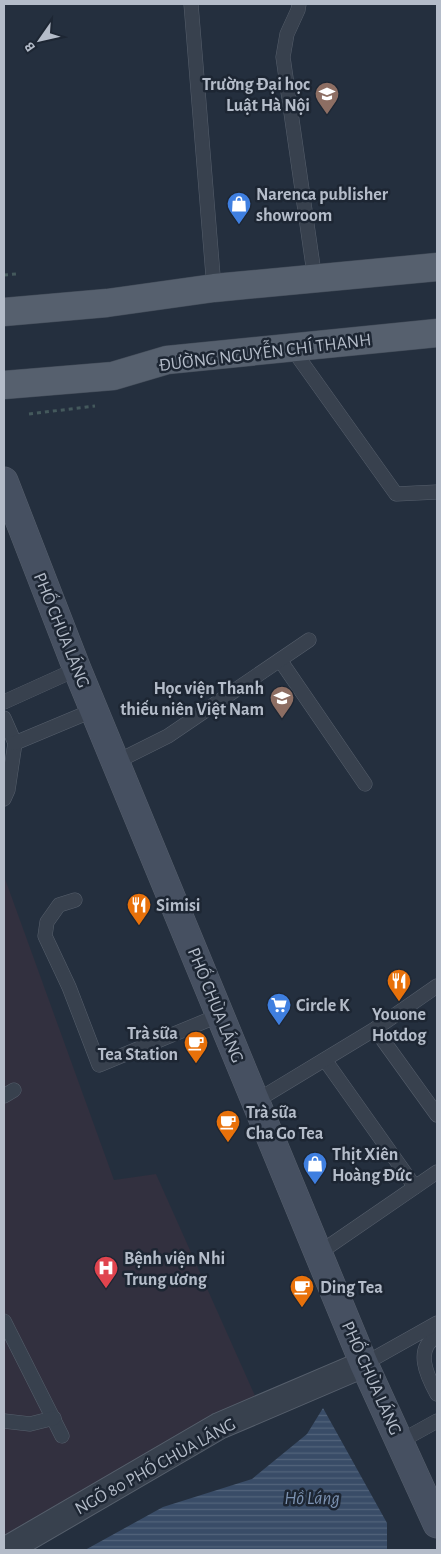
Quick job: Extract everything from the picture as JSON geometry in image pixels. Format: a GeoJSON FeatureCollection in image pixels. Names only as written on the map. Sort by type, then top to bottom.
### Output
{"type":"FeatureCollection","features":[{"type":"Feature","properties":{"kind":"main road"},"geometry":{"type":"LineString","coordinates":[[4,312],[107,303],[214,288],[437,268]]}},
{"type":"Feature","properties":{"kind":"main road","name":"ĐƯỜNG NGUYỄN CHÍ THANH"},"geometry":{"type":"LineString","coordinates":[[4,385],[113,376],[167,360],[437,333]]}},
{"type":"Feature","properties":{"kind":"street","name":"PHỐ CHÙA LÁNG"},"geometry":{"type":"LineString","coordinates":[[4,481],[14,528],[116,762],[364,1364],[437,1521]]}},
{"type":"Feature","properties":{"kind":"street","name":"NGÕ 80 PHỐ CHÙA LÁNG"},"geometry":{"type":"LineString","coordinates":[[6,1550],[219,1426],[364,1364]]}},
{"type":"Feature","properties":{"kind":"lane"},"geometry":{"type":"LineString","coordinates":[[191,4],[214,288]]}},
{"type":"Feature","properties":{"kind":"lane"},"geometry":{"type":"LineString","coordinates":[[299,4],[287,34],[283,57],[315,280]]}},
{"type":"Feature","properties":{"kind":"lane"},"geometry":{"type":"LineString","coordinates":[[291,347],[396,494],[437,492]]}},
{"type":"Feature","properties":{"kind":"lane"},"geometry":{"type":"LineString","coordinates":[[116,762],[168,736],[310,640]]}},
{"type":"Feature","properties":{"kind":"lane"},"geometry":{"type":"LineString","coordinates":[[280,660],[365,784]]}},
{"type":"Feature","properties":{"kind":"lane"},"geometry":{"type":"LineString","coordinates":[[4,702],[77,670]]}},
{"type":"Feature","properties":{"kind":"lane"},"geometry":{"type":"LineString","coordinates":[[15,742],[94,710]]}},
{"type":"Feature","properties":{"kind":"lane"},"geometry":{"type":"LineString","coordinates":[[4,718],[15,742],[8,790],[4,799]]}},
{"type":"Feature","properties":{"kind":"lane"},"geometry":{"type":"LineString","coordinates":[[75,900],[59,905],[47,922],[45,936],[69,987],[99,1065],[220,1015]]}},
{"type":"Feature","properties":{"kind":"lane"},"geometry":{"type":"LineString","coordinates":[[256,1101],[325,1060],[437,986]]}},
{"type":"Feature","properties":{"kind":"lane"},"geometry":{"type":"LineString","coordinates":[[375,1028],[437,1114]]}},
{"type":"Feature","properties":{"kind":"lane"},"geometry":{"type":"LineString","coordinates":[[325,1060],[415,1187]]}},
{"type":"Feature","properties":{"kind":"lane"},"geometry":{"type":"LineString","coordinates":[[319,1253],[437,1172]]}},
{"type":"Feature","properties":{"kind":"lane"},"geometry":{"type":"LineString","coordinates":[[4,1322],[62,1436]]}},
{"type":"Feature","properties":{"kind":"lane"},"geometry":{"type":"LineString","coordinates":[[364,1364],[437,1323]]}},
{"type":"Feature","properties":{"kind":"lane"},"geometry":{"type":"LineString","coordinates":[[437,1336],[429,1341],[424,1352],[424,1364],[428,1378],[437,1394]]}},
{"type":"Feature","properties":{"kind":"lane"},"geometry":{"type":"LineString","coordinates":[[4,1422],[30,1424],[54,1418]]}},
{"type":"Feature","properties":{"kind":"lane"},"geometry":{"type":"LineString","coordinates":[[399,1442],[437,1421]]}},
{"type":"Feature","properties":{"kind":"path"},"geometry":{"type":"LineString","coordinates":[[4,276],[16,274]]}},
{"type":"Feature","properties":{"kind":"path"},"geometry":{"type":"LineString","coordinates":[[29,414],[95,406]]}},
{"type":"Feature","properties":{"kind":"shaded area","name":"Bệnh viện Nhi Trung ương"},"geometry":{"type":"Polygon","coordinates":[[[4,876],[114,1180],[156,1174],[256,1398],[4,1538],[4,876]]]}},
{"type":"Feature","properties":{"kind":"water","name":"Hồ Láng"},"geometry":{"type":"Polygon","coordinates":[[[323,1408],[387,1523],[387,1550],[85,1550],[163,1507],[252,1479],[307,1434],[323,1408]]]}},
{"type":"Feature","properties":{"kind":"place","name":"Trường Đại học Luật Hà Nội"},"geometry":{"type":"Point","coordinates":[327,115]}},
{"type":"Feature","properties":{"kind":"place","name":"Narenca publisher showroom"},"geometry":{"type":"Point","coordinates":[239,225]}},
{"type":"Feature","properties":{"kind":"place","name":"Học viện Thanh thiếu niên Việt Nam"},"geometry":{"type":"Point","coordinates":[282,719]}},
{"type":"Feature","properties":{"kind":"place","name":"Simisi"},"geometry":{"type":"Point","coordinates":[139,926]}},
{"type":"Feature","properties":{"kind":"place","name":"Youone Hotdog"},"geometry":{"type":"Point","coordinates":[399,1002]}},
{"type":"Feature","properties":{"kind":"place","name":"Circle K"},"geometry":{"type":"Point","coordinates":[279,1026]}},
{"type":"Feature","properties":{"kind":"place","name":"Trà sữa Tea Station"},"geometry":{"type":"Point","coordinates":[196,1064]}},
{"type":"Feature","properties":{"kind":"place","name":"Trà sữa Cha Go Tea"},"geometry":{"type":"Point","coordinates":[228,1143]}},
{"type":"Feature","properties":{"kind":"place","name":"Thịt Xiên Hoàng Đức"},"geometry":{"type":"Point","coordinates":[315,1185]}},
{"type":"Feature","properties":{"kind":"place","name":"Bệnh viện Nhi Trung ương"},"geometry":{"type":"Point","coordinates":[106,1289]}},
{"type":"Feature","properties":{"kind":"place","name":"Ding Tea"},"geometry":{"type":"Point","coordinates":[302,1308]}}]}
